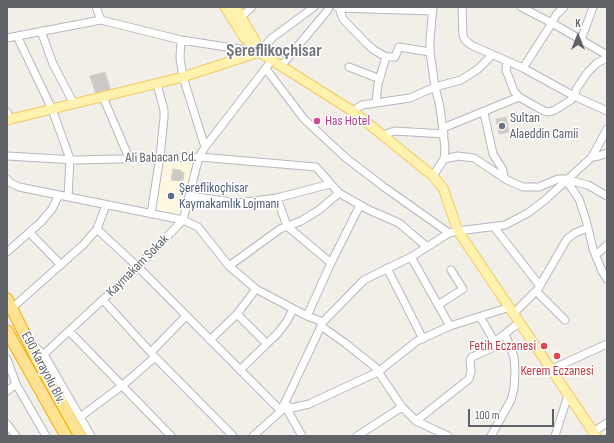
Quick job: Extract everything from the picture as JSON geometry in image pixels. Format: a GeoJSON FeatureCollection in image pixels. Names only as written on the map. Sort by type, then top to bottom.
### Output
{"type":"FeatureCollection","features":[{"type":"Feature","properties":{"kind":"highway","name":"E90 Karayolu Blv."},"geometry":{"type":"LineString","coordinates":[[9,304],[80,436]]}},
{"type":"Feature","properties":{"kind":"highway","name":"E90 Karayolu Blv."},"geometry":{"type":"LineString","coordinates":[[7,331],[66,436]]}},
{"type":"Feature","properties":{"kind":"main road"},"geometry":{"type":"LineString","coordinates":[[225,7],[244,37],[260,52],[354,112],[433,176],[443,188],[454,232],[512,310],[595,434]]}},
{"type":"Feature","properties":{"kind":"main road"},"geometry":{"type":"LineString","coordinates":[[235,7],[260,52]]}},
{"type":"Feature","properties":{"kind":"main road"},"geometry":{"type":"LineString","coordinates":[[8,117],[52,109],[157,84],[260,52]]}},
{"type":"Feature","properties":{"kind":"street"},"geometry":{"type":"LineString","coordinates":[[96,7],[101,20]]}},
{"type":"Feature","properties":{"kind":"street"},"geometry":{"type":"LineString","coordinates":[[241,17],[252,7]]}},
{"type":"Feature","properties":{"kind":"street"},"geometry":{"type":"LineString","coordinates":[[7,38],[101,20],[181,40],[260,52],[272,38],[314,7]]}},
{"type":"Feature","properties":{"kind":"street"},"geometry":{"type":"LineString","coordinates":[[281,66],[329,7]]}},
{"type":"Feature","properties":{"kind":"street"},"geometry":{"type":"LineString","coordinates":[[462,7],[462,32],[464,38],[471,45],[523,68],[574,96],[607,111]]}},
{"type":"Feature","properties":{"kind":"street"},"geometry":{"type":"LineString","coordinates":[[507,61],[506,70],[514,91],[519,97],[544,111],[549,112],[555,110],[574,96],[577,88],[588,72],[597,63],[607,57],[552,23],[520,7]]}},
{"type":"Feature","properties":{"kind":"street"},"geometry":{"type":"LineString","coordinates":[[523,68],[556,15],[564,7]]}},
{"type":"Feature","properties":{"kind":"street"},"geometry":{"type":"LineString","coordinates":[[581,40],[593,7]]}},
{"type":"Feature","properties":{"kind":"street"},"geometry":{"type":"LineString","coordinates":[[430,52],[399,47],[395,57],[386,57],[366,43],[343,19],[338,8],[433,9],[430,52],[444,131],[445,148],[444,159],[433,176]]}},
{"type":"Feature","properties":{"kind":"street"},"geometry":{"type":"LineString","coordinates":[[41,31],[54,64],[74,104]]}},
{"type":"Feature","properties":{"kind":"street"},"geometry":{"type":"LineString","coordinates":[[17,36],[52,109],[70,159],[68,197]]}},
{"type":"Feature","properties":{"kind":"street"},"geometry":{"type":"LineString","coordinates":[[181,40],[180,58],[183,77],[205,147]]}},
{"type":"Feature","properties":{"kind":"street"},"geometry":{"type":"LineString","coordinates":[[354,112],[362,105],[410,98],[435,87],[461,80],[478,69],[492,55]]}},
{"type":"Feature","properties":{"kind":"street"},"geometry":{"type":"LineString","coordinates":[[376,102],[386,57]]}},
{"type":"Feature","properties":{"kind":"street"},"geometry":{"type":"LineString","coordinates":[[199,156],[272,60]]}},
{"type":"Feature","properties":{"kind":"street"},"geometry":{"type":"LineString","coordinates":[[349,67],[380,79]]}},
{"type":"Feature","properties":{"kind":"street"},"geometry":{"type":"LineString","coordinates":[[266,69],[304,119],[346,158],[384,187],[454,232]]}},
{"type":"Feature","properties":{"kind":"street"},"geometry":{"type":"LineString","coordinates":[[151,214],[160,157],[164,110],[157,84]]}},
{"type":"Feature","properties":{"kind":"street"},"geometry":{"type":"LineString","coordinates":[[103,97],[129,158]]}},
{"type":"Feature","properties":{"kind":"street"},"geometry":{"type":"LineString","coordinates":[[382,135],[396,131],[444,131],[519,97]]}},
{"type":"Feature","properties":{"kind":"street"},"geometry":{"type":"LineString","coordinates":[[484,113],[493,154],[503,170],[504,178]]}},
{"type":"Feature","properties":{"kind":"street"},"geometry":{"type":"LineString","coordinates":[[253,436],[282,407],[322,324],[364,280],[411,257],[427,246],[454,232],[505,225],[528,213],[545,200],[592,157],[607,129]]}},
{"type":"Feature","properties":{"kind":"street"},"geometry":{"type":"LineString","coordinates":[[592,157],[597,157],[607,153]]}},
{"type":"Feature","properties":{"kind":"street","name":"Ali Babacan Cd."},"geometry":{"type":"LineString","coordinates":[[7,156],[70,159],[199,156],[316,168],[330,184]]}},
{"type":"Feature","properties":{"kind":"street","name":"Kaymakam Sokak"},"geometry":{"type":"LineString","coordinates":[[43,355],[138,267],[183,220],[199,156]]}},
{"type":"Feature","properties":{"kind":"street"},"geometry":{"type":"LineString","coordinates":[[444,159],[458,156],[474,158],[516,185],[532,188],[561,179],[583,183],[607,196]]}},
{"type":"Feature","properties":{"kind":"street"},"geometry":{"type":"LineString","coordinates":[[7,179],[9,182],[19,187],[183,220],[198,228],[230,266],[256,289],[322,324],[375,367],[402,407],[416,421],[434,433],[448,436]]}},
{"type":"Feature","properties":{"kind":"street"},"geometry":{"type":"LineString","coordinates":[[566,180],[579,199],[596,255],[602,272],[607,279]]}},
{"type":"Feature","properties":{"kind":"street"},"geometry":{"type":"LineString","coordinates":[[190,196],[238,203],[277,198],[330,184],[339,193],[360,205],[399,223],[427,246]]}},
{"type":"Feature","properties":{"kind":"street"},"geometry":{"type":"LineString","coordinates":[[230,266],[280,229],[301,221],[319,210],[339,193]]}},
{"type":"Feature","properties":{"kind":"street"},"geometry":{"type":"LineString","coordinates":[[7,252],[30,233],[47,216],[59,195]]}},
{"type":"Feature","properties":{"kind":"street"},"geometry":{"type":"LineString","coordinates":[[277,198],[287,226],[331,263]]}},
{"type":"Feature","properties":{"kind":"street"},"geometry":{"type":"LineString","coordinates":[[9,304],[83,245],[96,229],[106,205]]}},
{"type":"Feature","properties":{"kind":"street"},"geometry":{"type":"LineString","coordinates":[[307,316],[360,205]]}},
{"type":"Feature","properties":{"kind":"street"},"geometry":{"type":"LineString","coordinates":[[494,227],[538,288],[565,320]]}},
{"type":"Feature","properties":{"kind":"street"},"geometry":{"type":"LineString","coordinates":[[282,407],[292,408],[309,404],[378,372],[417,341],[450,326],[480,317],[512,310],[538,288],[567,240],[575,233],[588,228]]}},
{"type":"Feature","properties":{"kind":"street"},"geometry":{"type":"LineString","coordinates":[[96,229],[138,267],[240,370],[282,407],[302,436]]}},
{"type":"Feature","properties":{"kind":"street"},"geometry":{"type":"LineString","coordinates":[[30,233],[61,264]]}},
{"type":"Feature","properties":{"kind":"street"},"geometry":{"type":"LineString","coordinates":[[596,255],[607,245]]}},
{"type":"Feature","properties":{"kind":"street"},"geometry":{"type":"LineString","coordinates":[[411,257],[450,326]]}},
{"type":"Feature","properties":{"kind":"street"},"geometry":{"type":"LineString","coordinates":[[387,268],[423,339]]}},
{"type":"Feature","properties":{"kind":"street"},"geometry":{"type":"LineString","coordinates":[[438,305],[463,289],[451,270]]}},
{"type":"Feature","properties":{"kind":"street"},"geometry":{"type":"LineString","coordinates":[[210,340],[237,314],[256,289]]}},
{"type":"Feature","properties":{"kind":"street"},"geometry":{"type":"LineString","coordinates":[[103,300],[233,436]]}},
{"type":"Feature","properties":{"kind":"street"},"geometry":{"type":"LineString","coordinates":[[240,370],[283,326],[293,309]]}},
{"type":"Feature","properties":{"kind":"street"},"geometry":{"type":"LineString","coordinates":[[237,314],[266,343]]}},
{"type":"Feature","properties":{"kind":"street"},"geometry":{"type":"LineString","coordinates":[[80,417],[123,385],[153,354],[186,316]]}},
{"type":"Feature","properties":{"kind":"street"},"geometry":{"type":"LineString","coordinates":[[480,317],[495,342]]}},
{"type":"Feature","properties":{"kind":"street"},"geometry":{"type":"LineString","coordinates":[[416,421],[468,379],[471,374],[471,358],[490,349],[495,342],[520,322]]}},
{"type":"Feature","properties":{"kind":"street"},"geometry":{"type":"LineString","coordinates":[[69,331],[171,436]]}},
{"type":"Feature","properties":{"kind":"street"},"geometry":{"type":"LineString","coordinates":[[492,436],[511,400],[514,389],[514,357],[511,346],[505,334]]}},
{"type":"Feature","properties":{"kind":"street"},"geometry":{"type":"LineString","coordinates":[[28,340],[43,355],[91,436]]}},
{"type":"Feature","properties":{"kind":"street"},"geometry":{"type":"LineString","coordinates":[[552,370],[607,344]]}},
{"type":"Feature","properties":{"kind":"street"},"geometry":{"type":"LineString","coordinates":[[7,359],[16,384],[46,436]]}},
{"type":"Feature","properties":{"kind":"street"},"geometry":{"type":"LineString","coordinates":[[7,391],[16,384]]}},
{"type":"Feature","properties":{"kind":"street"},"geometry":{"type":"LineString","coordinates":[[555,436],[568,395]]}},
{"type":"Feature","properties":{"kind":"street"},"geometry":{"type":"LineString","coordinates":[[357,436],[402,407]]}},
{"type":"Feature","properties":{"kind":"street"},"geometry":{"type":"LineString","coordinates":[[595,434],[607,423]]}},
{"type":"Feature","properties":{"kind":"street"},"geometry":{"type":"LineString","coordinates":[[7,424],[16,436]]}},
{"type":"Feature","properties":{"kind":"shaded area","name":"Şereflikoçhisar Kaymakamlık Lojmanı"},"geometry":{"type":"Polygon","coordinates":[[[163,159],[194,160],[180,217],[154,212],[163,159]]]}},
{"type":"Feature","properties":{"kind":"building"},"geometry":{"type":"Polygon","coordinates":[[[105,72],[111,91],[96,95],[90,76],[105,72]]]}},
{"type":"Feature","properties":{"kind":"building","name":"Sultan Alaeddin Camii"},"geometry":{"type":"Polygon","coordinates":[[[506,117],[509,132],[499,134],[496,119],[506,117]]]}},
{"type":"Feature","properties":{"kind":"building","name":"Şereflikoçhisar Kaymakamlık Lojmanı"},"geometry":{"type":"Polygon","coordinates":[[[173,169],[184,172],[183,180],[171,180],[173,169]]]}},
{"type":"Feature","properties":{"kind":"place","name":"Has Hotel"},"geometry":{"type":"Point","coordinates":[317,121]}},
{"type":"Feature","properties":{"kind":"place","name":"Sultan Alaeddin Camii"},"geometry":{"type":"Point","coordinates":[502,126]}},
{"type":"Feature","properties":{"kind":"place","name":"Şereflikoçhisar Kaymakamlık Lojmanı"},"geometry":{"type":"Point","coordinates":[171,196]}},
{"type":"Feature","properties":{"kind":"place","name":"Fetih Eczanesi"},"geometry":{"type":"Point","coordinates":[544,346]}},
{"type":"Feature","properties":{"kind":"place","name":"Kerem Eczanesi"},"geometry":{"type":"Point","coordinates":[557,356]}},
{"type":"Feature","properties":{"kind":"district","name":"Şereflikoçhisar"},"geometry":{"type":"Point","coordinates":[274,51]}}]}
